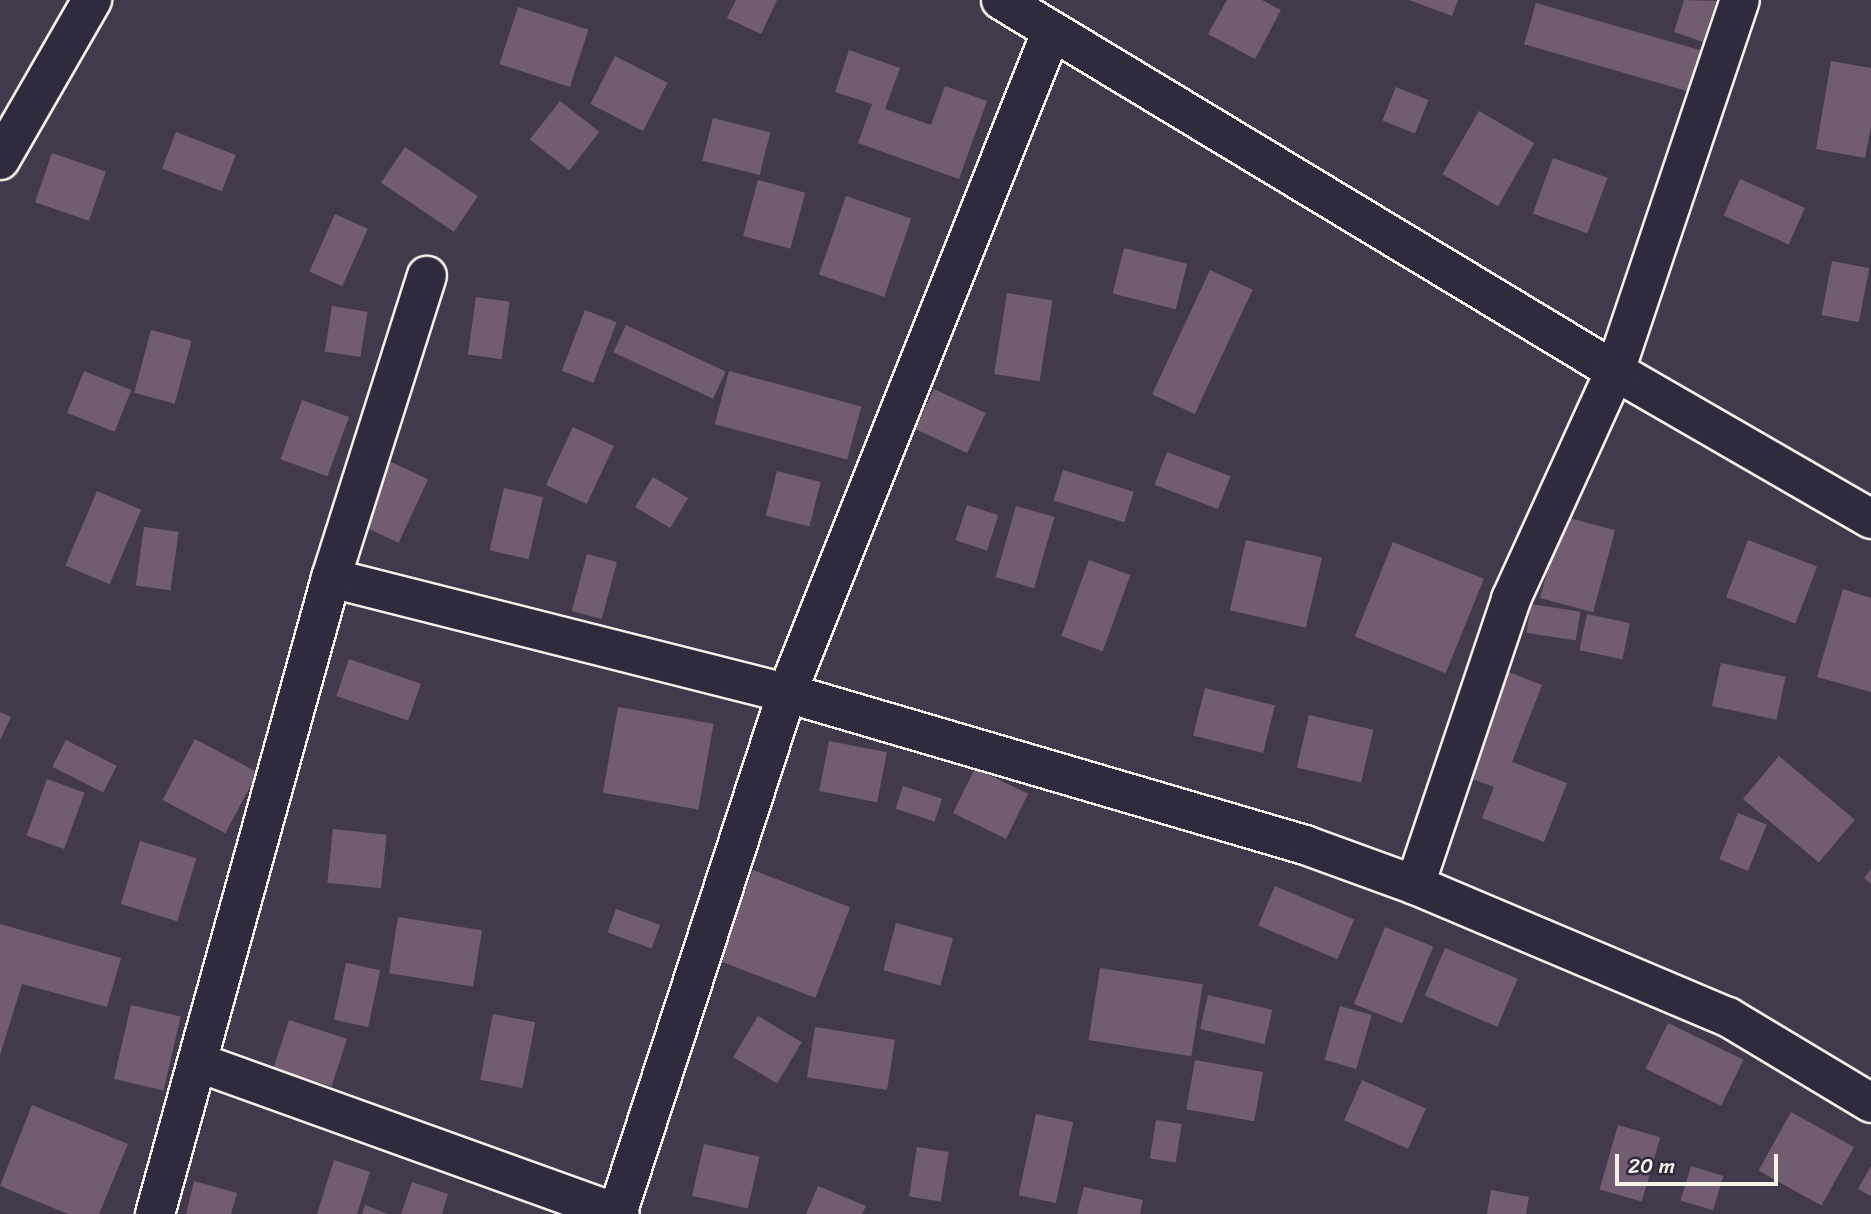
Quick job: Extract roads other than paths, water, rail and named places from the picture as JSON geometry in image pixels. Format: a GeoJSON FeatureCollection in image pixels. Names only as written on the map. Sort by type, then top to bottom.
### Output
{"type":"FeatureCollection","features":[{"type":"Feature","properties":{"kind":"street"},"geometry":{"type":"LineString","coordinates":[[0,160],[92,0]]}},
{"type":"Feature","properties":{"kind":"street"},"geometry":{"type":"LineString","coordinates":[[1002,0],[1051,33],[1352,209],[1615,371],[1871,519]]}},
{"type":"Feature","properties":{"kind":"street"},"geometry":{"type":"LineString","coordinates":[[1415,885],[1511,599],[1615,371],[1740,0]]}},
{"type":"Feature","properties":{"kind":"street"},"geometry":{"type":"LineString","coordinates":[[200,1063],[618,1214],[787,694],[1051,33]]}},
{"type":"Feature","properties":{"kind":"street"},"geometry":{"type":"LineString","coordinates":[[155,1214],[200,1063],[331,578],[427,276]]}},
{"type":"Feature","properties":{"kind":"street"},"geometry":{"type":"LineString","coordinates":[[331,578],[787,694],[1305,845],[1415,885],[1728,1017],[1871,1103]]}}]}
